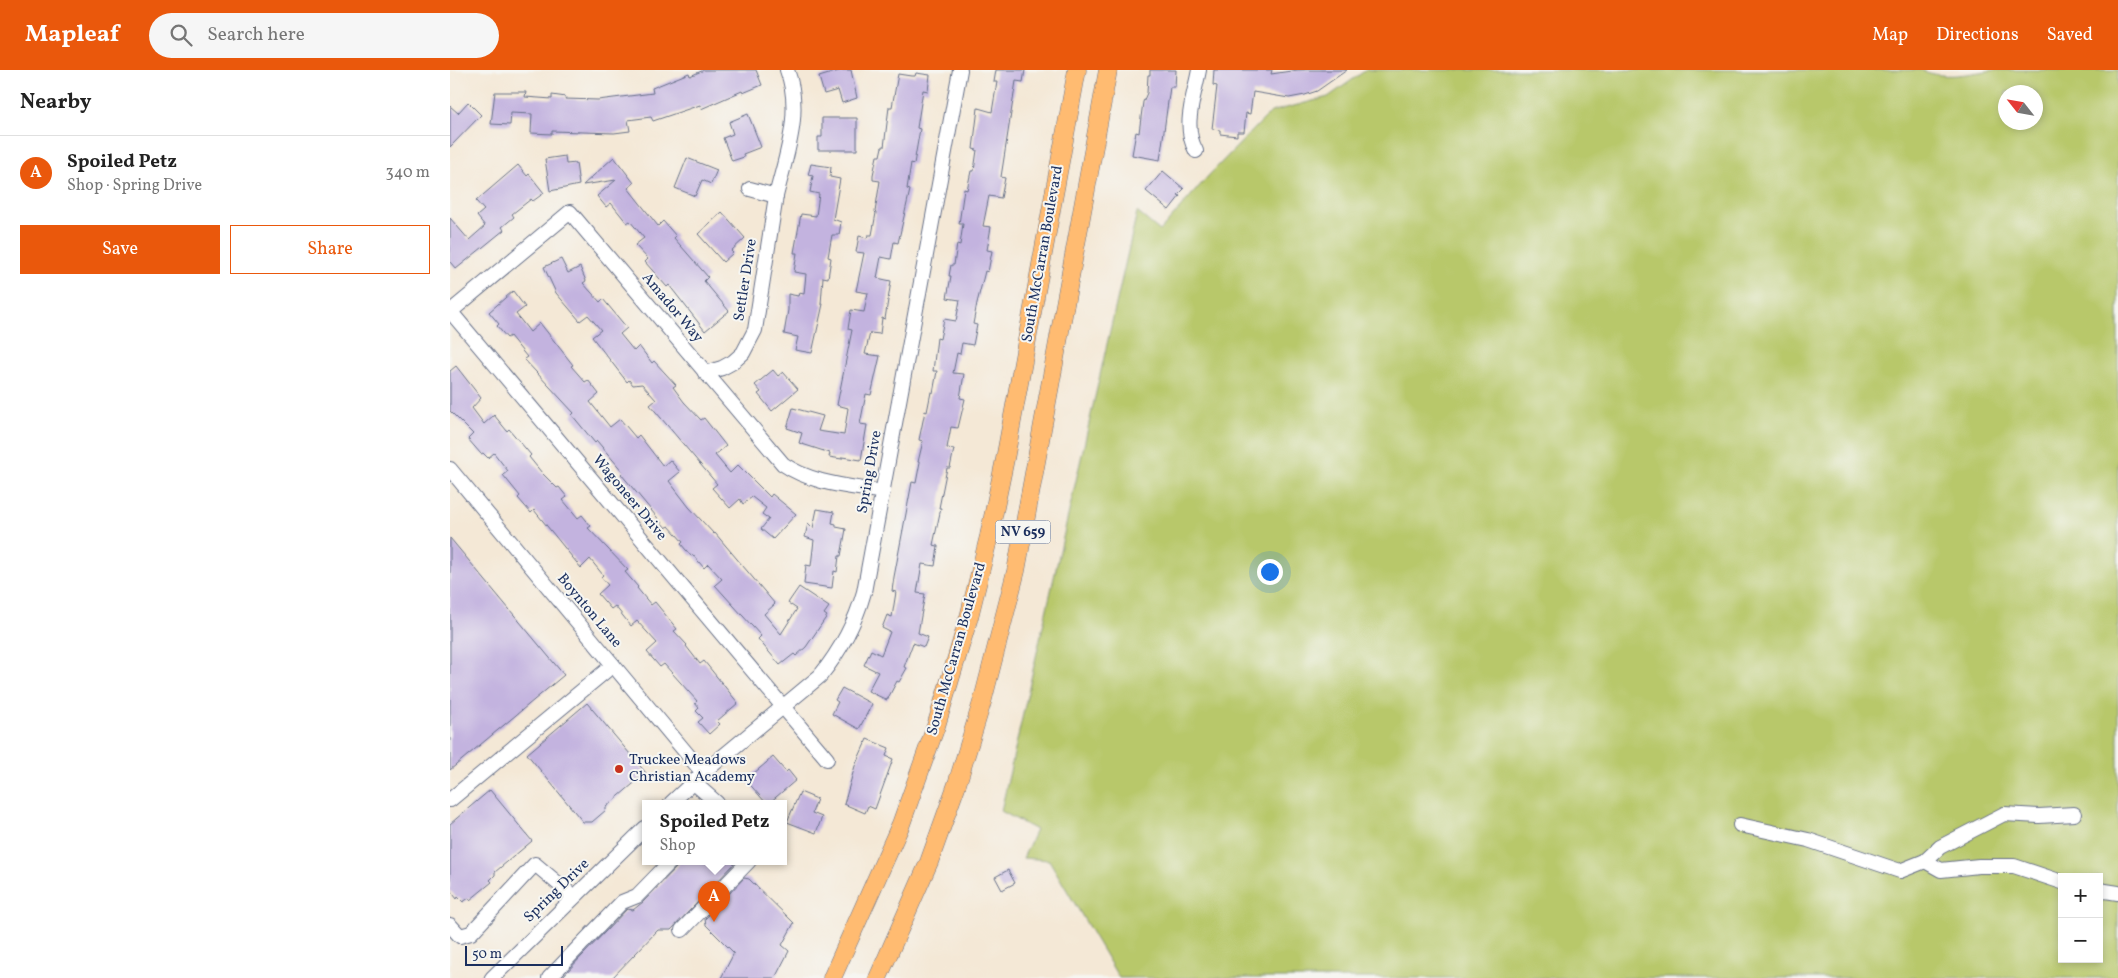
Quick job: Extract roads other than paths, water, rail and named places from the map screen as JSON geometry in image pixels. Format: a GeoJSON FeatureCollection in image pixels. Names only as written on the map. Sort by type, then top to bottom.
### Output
{"type":"FeatureCollection","features":[{"type":"Feature","properties":{"kind":"main road","name":"South McCarran Boulevard"},"geometry":{"type":"LineString","coordinates":[[832,978],[901,824],[936,726],[969,617],[989,536],[1005,459],[1077,70]]}},
{"type":"Feature","properties":{"kind":"main road","name":"South McCarran Boulevard"},"geometry":{"type":"LineString","coordinates":[[878,978],[929,862],[957,784],[983,699],[1016,571],[1108,70]]}},
{"type":"Feature","properties":{"kind":"street","name":"Settler Drive"},"geometry":{"type":"LineString","coordinates":[[704,373],[722,368],[733,362],[742,353],[755,330],[776,196],[792,132],[794,114],[793,94],[787,70]]}},
{"type":"Feature","properties":{"kind":"street","name":"Spring Drive"},"geometry":{"type":"LineString","coordinates":[[674,800],[820,676],[847,638],[858,615],[883,492],[960,70]]}},
{"type":"Feature","properties":{"kind":"street"},"geometry":{"type":"LineString","coordinates":[[1196,151],[1190,140],[1188,129],[1199,70]]}},
{"type":"Feature","properties":{"kind":"street"},"geometry":{"type":"LineString","coordinates":[[750,189],[776,196]]}},
{"type":"Feature","properties":{"kind":"street","name":"Amador Way"},"geometry":{"type":"LineString","coordinates":[[450,312],[570,212],[774,456],[795,472],[809,478],[883,492]]}},
{"type":"Feature","properties":{"kind":"street","name":"Wagoneer Drive"},"geometry":{"type":"LineString","coordinates":[[450,312],[827,759]]}},
{"type":"Feature","properties":{"kind":"street","name":"Boynton Lane"},"geometry":{"type":"LineString","coordinates":[[450,469],[613,665],[715,800]]}},
{"type":"Feature","properties":{"kind":"street"},"geometry":{"type":"LineString","coordinates":[[450,800],[613,665]]}},
{"type":"Feature","properties":{"kind":"street"},"geometry":{"type":"LineString","coordinates":[[1740,824],[1808,840],[1900,871],[1925,861],[1940,847],[2004,814],[2039,816],[2074,814]]}},
{"type":"Feature","properties":{"kind":"street","name":"Spring Drive"},"geometry":{"type":"LineString","coordinates":[[492,978],[642,831]]}},
{"type":"Feature","properties":{"kind":"street"},"geometry":{"type":"LineString","coordinates":[[1925,861],[1941,870],[1979,866],[2014,866],[2058,881]]}},
{"type":"Feature","properties":{"kind":"street"},"geometry":{"type":"LineString","coordinates":[[450,925],[460,936],[471,933],[535,864],[574,897]]}},
{"type":"Feature","properties":{"kind":"street"},"geometry":{"type":"LineString","coordinates":[[549,978],[622,902],[638,896],[666,865]]}},
{"type":"Feature","properties":{"kind":"street"},"geometry":{"type":"LineString","coordinates":[[682,930],[745,865]]}},
{"type":"Feature","properties":{"kind":"street"},"geometry":{"type":"LineString","coordinates":[[2103,891],[2118,893]]}},
{"type":"Feature","properties":{"kind":"place","name":"Truckee Meadows Christian Academy"},"geometry":{"type":"Point","coordinates":[619,769]}},
{"type":"Feature","properties":{"kind":"place","name":"Spoiled Petz"},"geometry":{"type":"Point","coordinates":[714,922]}}]}
